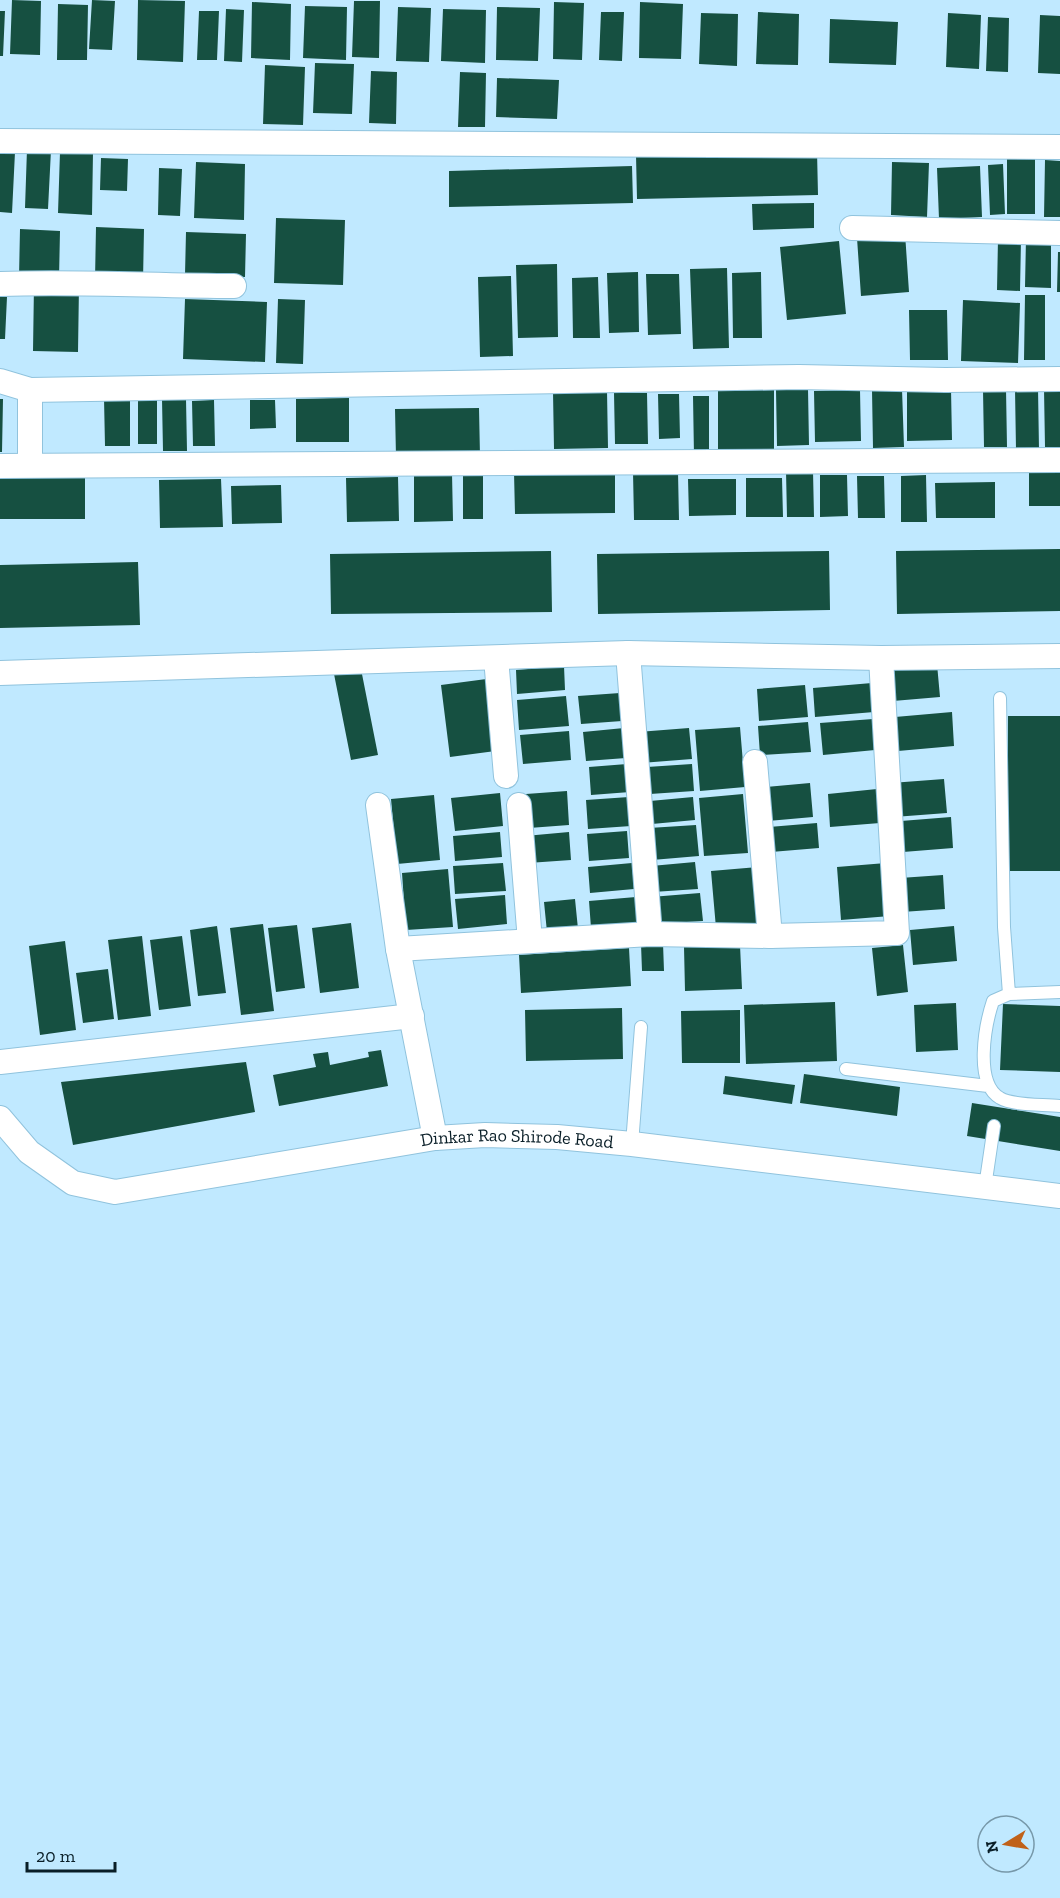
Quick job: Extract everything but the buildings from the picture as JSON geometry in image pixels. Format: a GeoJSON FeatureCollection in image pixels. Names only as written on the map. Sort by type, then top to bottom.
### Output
{"type":"FeatureCollection","features":[{"type":"Feature","properties":{"kind":"street"},"geometry":{"type":"LineString","coordinates":[[0,141],[1060,147]]}},
{"type":"Feature","properties":{"kind":"street"},"geometry":{"type":"LineString","coordinates":[[852,228],[1060,233]]}},
{"type":"Feature","properties":{"kind":"street"},"geometry":{"type":"LineString","coordinates":[[0,284],[59,281],[158,286],[234,286]]}},
{"type":"Feature","properties":{"kind":"street"},"geometry":{"type":"LineString","coordinates":[[0,381],[30,390],[799,377],[945,380],[1060,379]]}},
{"type":"Feature","properties":{"kind":"street"},"geometry":{"type":"LineString","coordinates":[[30,390],[30,465]]}},
{"type":"Feature","properties":{"kind":"street"},"geometry":{"type":"LineString","coordinates":[[0,466],[1060,460]]}},
{"type":"Feature","properties":{"kind":"street"},"geometry":{"type":"LineString","coordinates":[[628,653],[650,934]]}},
{"type":"Feature","properties":{"kind":"street"},"geometry":{"type":"LineString","coordinates":[[0,673],[628,653],[881,658],[1060,656]]}},
{"type":"Feature","properties":{"kind":"street"},"geometry":{"type":"LineString","coordinates":[[496,658],[506,776]]}},
{"type":"Feature","properties":{"kind":"street"},"geometry":{"type":"LineString","coordinates":[[398,949],[650,934],[770,936],[897,933],[881,658]]}},
{"type":"Feature","properties":{"kind":"street"},"geometry":{"type":"LineString","coordinates":[[755,762],[770,936]]}},
{"type":"Feature","properties":{"kind":"street"},"geometry":{"type":"LineString","coordinates":[[378,805],[398,949],[435,1138]]}},
{"type":"Feature","properties":{"kind":"street"},"geometry":{"type":"LineString","coordinates":[[519,805],[530,941]]}},
{"type":"Feature","properties":{"kind":"street"},"geometry":{"type":"LineString","coordinates":[[0,1062],[411,1016]]}},
{"type":"Feature","properties":{"kind":"street","name":"Dinkar Rao Shirode Road"},"geometry":{"type":"LineString","coordinates":[[0,1118],[29,1152],[73,1183],[115,1192],[435,1138],[485,1135],[557,1137],[632,1144],[1060,1196]]}},
{"type":"Feature","properties":{"kind":"lane"},"geometry":{"type":"LineString","coordinates":[[1000,698],[1004,927],[1009,994]]}},
{"type":"Feature","properties":{"kind":"lane"},"geometry":{"type":"LineString","coordinates":[[1060,992],[1009,994],[993,1001],[987,1017],[984,1071],[988,1086],[1000,1098],[1060,1106]]}},
{"type":"Feature","properties":{"kind":"lane"},"geometry":{"type":"LineString","coordinates":[[632,1144],[641,1027]]}},
{"type":"Feature","properties":{"kind":"lane"},"geometry":{"type":"LineString","coordinates":[[846,1069],[988,1086]]}},
{"type":"Feature","properties":{"kind":"lane"},"geometry":{"type":"LineString","coordinates":[[985,1187],[994,1126]]}}]}
